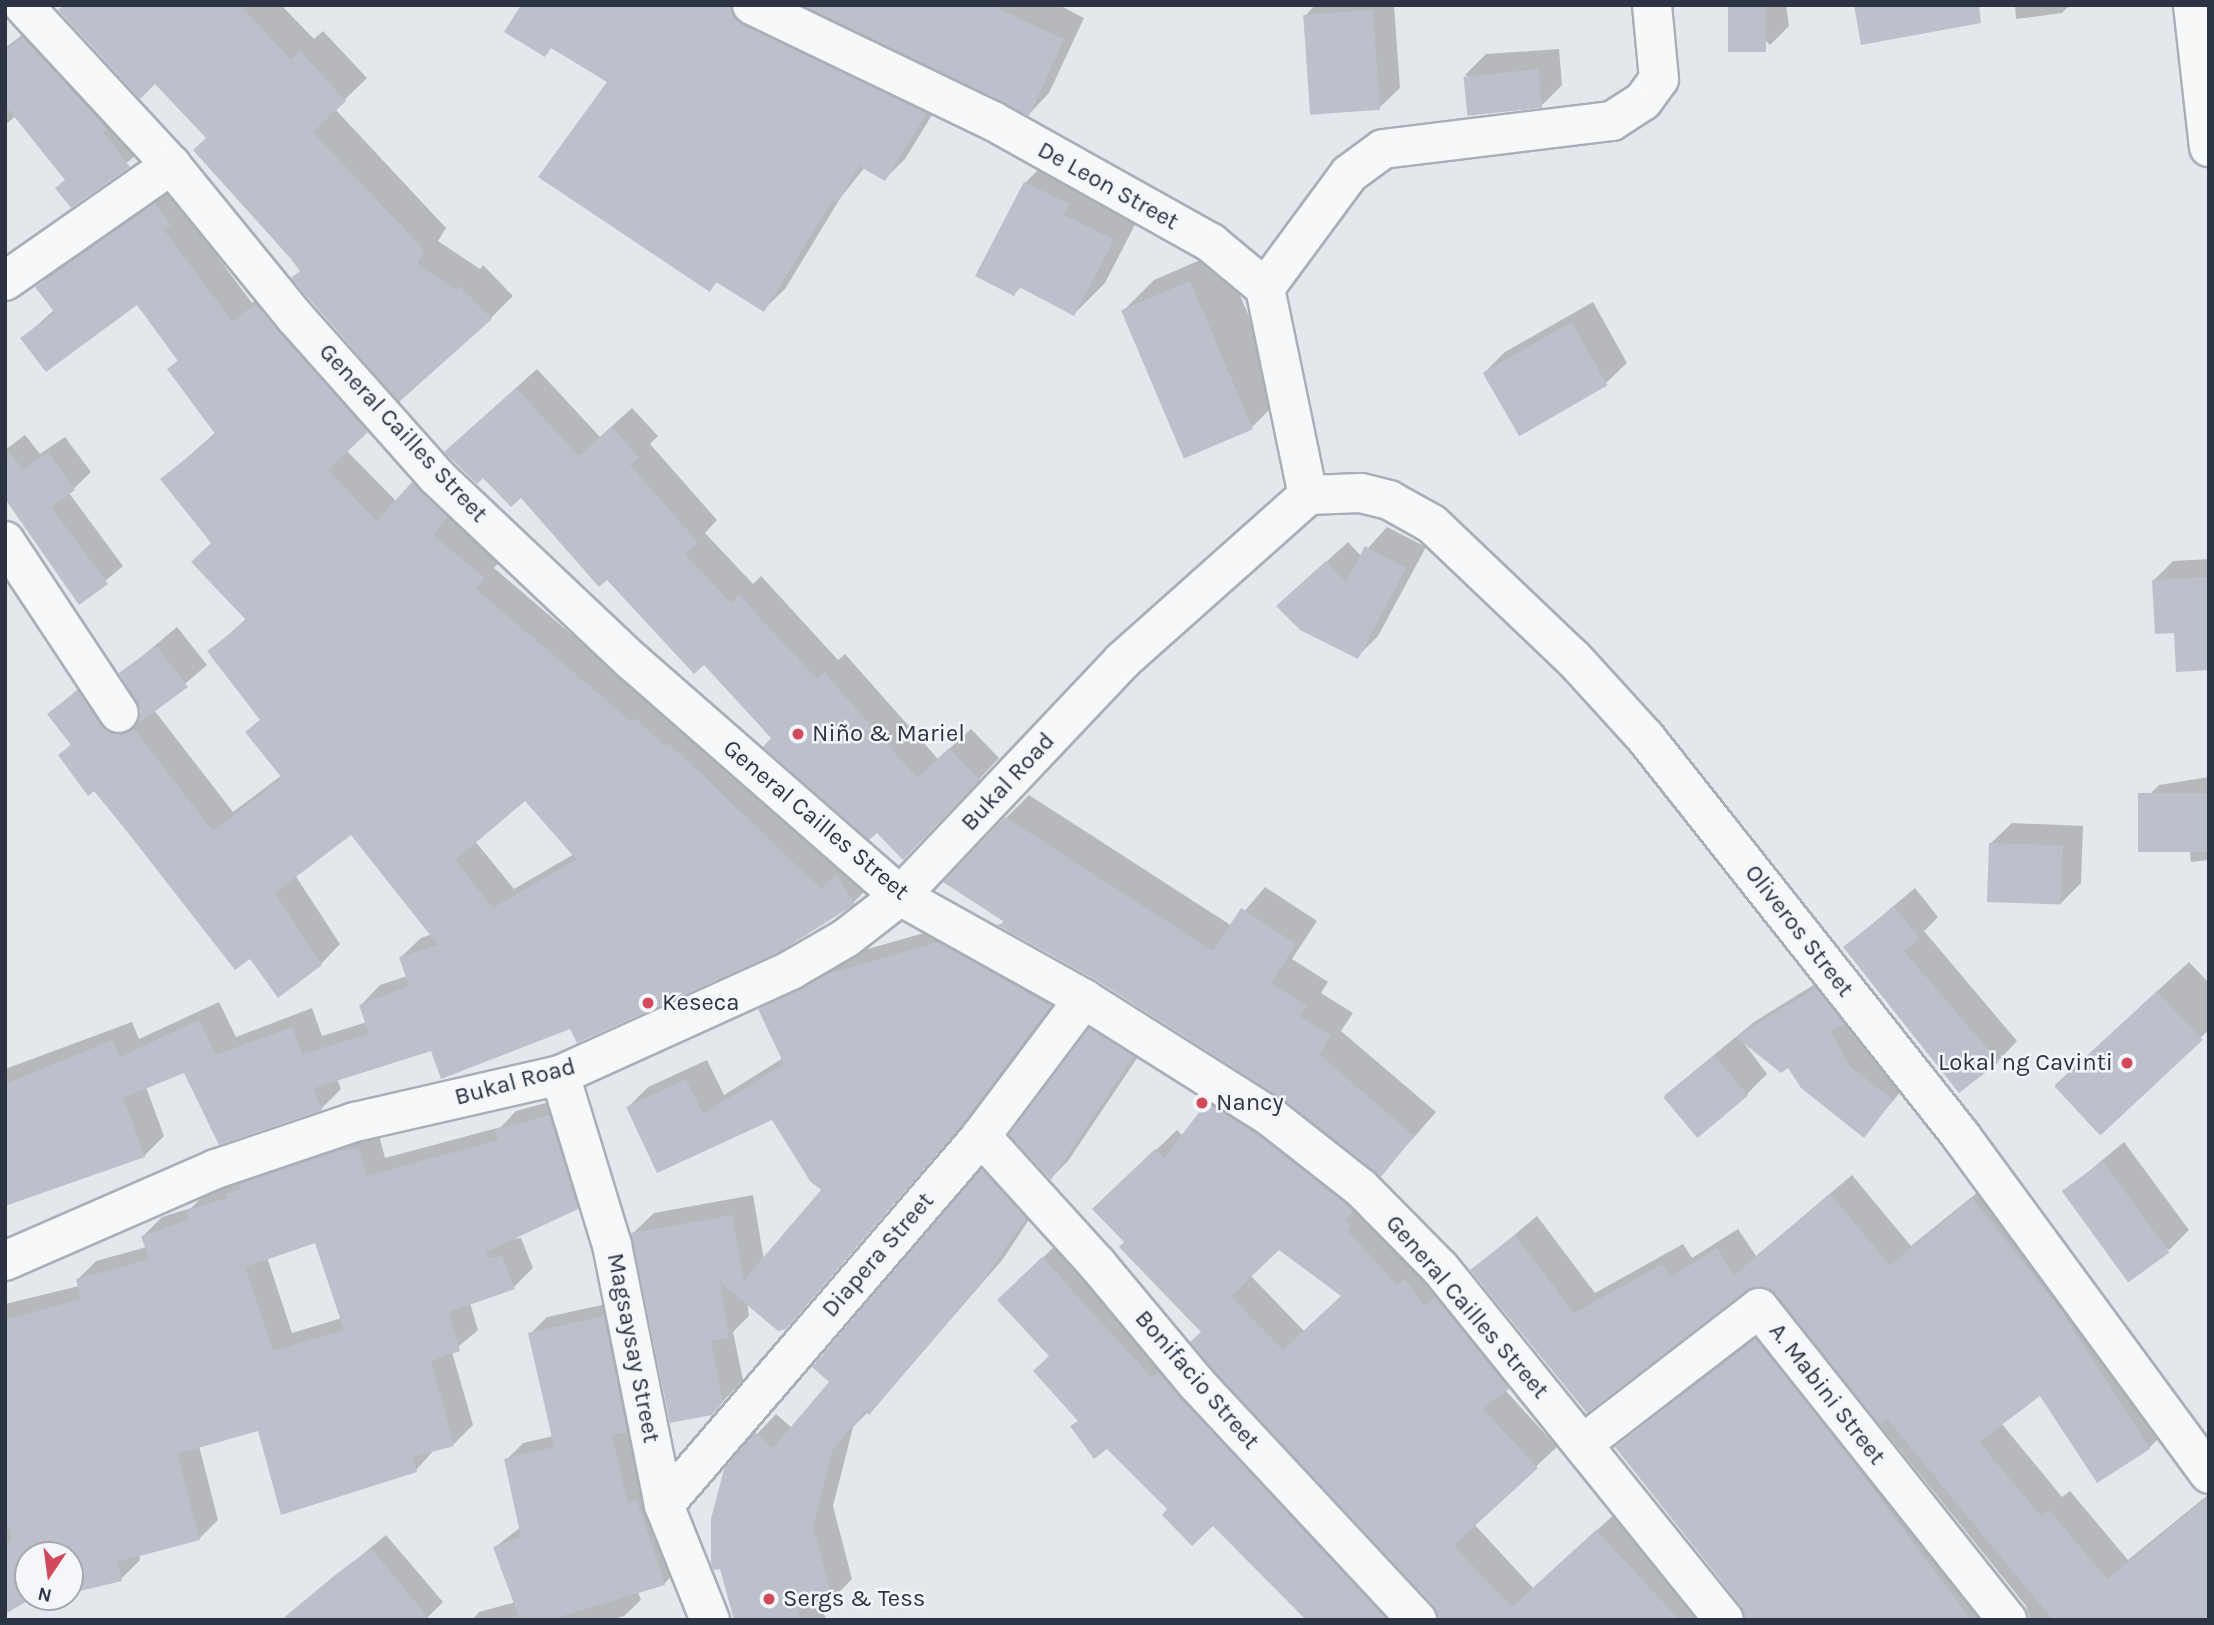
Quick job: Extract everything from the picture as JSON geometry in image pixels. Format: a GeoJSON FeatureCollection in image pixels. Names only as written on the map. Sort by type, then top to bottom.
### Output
{"type":"FeatureCollection","features":[{"type":"Feature","properties":{"kind":"street","name":"General Cailles Street"},"geometry":{"type":"LineString","coordinates":[[23,5],[171,165],[295,317],[436,475],[633,662],[900,896],[1084,999],[1272,1118],[1361,1188],[1440,1268],[1584,1443],[1724,1620]]}},
{"type":"Feature","properties":{"kind":"street","name":"De Leon Street"},"geometry":{"type":"LineString","coordinates":[[752,5],[993,121],[1211,243],[1265,288]]}},
{"type":"Feature","properties":{"kind":"street"},"geometry":{"type":"LineString","coordinates":[[1308,495],[1265,288],[1349,174],[1383,149],[1612,121],[1643,101],[1659,79],[1652,5]]}},
{"type":"Feature","properties":{"kind":"street"},"geometry":{"type":"LineString","coordinates":[[2193,5],[2209,147]]}},
{"type":"Feature","properties":{"kind":"street"},"geometry":{"type":"LineString","coordinates":[[5,281],[171,165]]}},
{"type":"Feature","properties":{"kind":"street","name":"Oliveros Street"},"geometry":{"type":"LineString","coordinates":[[1308,495],[1361,493],[1390,500],[1432,524],[1574,659],[1645,737],[1961,1136],[2209,1474]]}},
{"type":"Feature","properties":{"kind":"street","name":"Bukal Road"},"geometry":{"type":"LineString","coordinates":[[5,1261],[216,1169],[343,1126],[560,1075],[791,970],[846,938],[900,896],[1122,661],[1308,495]]}},
{"type":"Feature","properties":{"kind":"street"},"geometry":{"type":"LineString","coordinates":[[5,541],[119,713]]}},
{"type":"Feature","properties":{"kind":"street","name":"Diapera Street"},"geometry":{"type":"LineString","coordinates":[[664,1504],[981,1136],[1084,999]]}},
{"type":"Feature","properties":{"kind":"street","name":"Magsaysay Street"},"geometry":{"type":"LineString","coordinates":[[560,1075],[612,1245],[664,1504],[710,1620]]}},
{"type":"Feature","properties":{"kind":"street","name":"Bonifacio Street"},"geometry":{"type":"LineString","coordinates":[[981,1136],[1097,1264],[1197,1384],[1417,1620]]}},
{"type":"Feature","properties":{"kind":"street","name":"A. Mabini Street"},"geometry":{"type":"LineString","coordinates":[[1584,1443],[1759,1308],[2007,1620]]}},
{"type":"Feature","properties":{"kind":"building"},"geometry":{"type":"Polygon","coordinates":[[[64,5],[240,5],[291,60],[300,51],[346,101],[313,132],[425,251],[417,263],[457,290],[460,286],[492,319],[399,402],[291,278],[300,271],[291,259],[193,150],[206,138],[155,84],[140,99],[58,10],[64,5]]]}},
{"type":"Feature","properties":{"kind":"building"},"geometry":{"type":"Polygon","coordinates":[[[521,5],[730,5],[743,25],[927,113],[885,181],[859,166],[837,203],[833,200],[764,312],[716,282],[710,292],[538,177],[607,82],[551,48],[545,57],[504,32],[521,5]]]}},
{"type":"Feature","properties":{"kind":"building"},"geometry":{"type":"Polygon","coordinates":[[[803,5],[990,5],[1064,39],[1029,116],[803,5]]]}},
{"type":"Feature","properties":{"kind":"building"},"geometry":{"type":"Polygon","coordinates":[[[1728,5],[1766,5],[1766,52],[1728,52],[1728,5]]]}},
{"type":"Feature","properties":{"kind":"building"},"geometry":{"type":"Polygon","coordinates":[[[1854,5],[1979,5],[1981,23],[1861,45],[1854,5]]]}},
{"type":"Feature","properties":{"kind":"building"},"geometry":{"type":"Polygon","coordinates":[[[1373,10],[1380,110],[1310,115],[1303,15],[1373,10]]]}},
{"type":"Feature","properties":{"kind":"building"},"geometry":{"type":"Polygon","coordinates":[[[23,37],[107,129],[103,132],[130,167],[71,208],[55,188],[65,180],[5,105],[5,51],[23,37]]]}},
{"type":"Feature","properties":{"kind":"building"},"geometry":{"type":"Polygon","coordinates":[[[1538,69],[1542,108],[1467,116],[1463,77],[1538,69]]]}},
{"type":"Feature","properties":{"kind":"building"},"geometry":{"type":"Polygon","coordinates":[[[1024,182],[1069,204],[1064,215],[1114,240],[1074,316],[1019,287],[1014,296],[975,276],[1024,182]]]}},
{"type":"Feature","properties":{"kind":"building"},"geometry":{"type":"Polygon","coordinates":[[[155,203],[171,225],[164,230],[232,321],[256,304],[368,432],[328,470],[377,521],[412,482],[448,517],[433,535],[485,578],[476,589],[632,722],[636,718],[665,746],[669,743],[821,889],[836,875],[855,904],[781,951],[577,1043],[570,1029],[441,1079],[431,1051],[314,1088],[322,1110],[219,1145],[184,1073],[123,1098],[145,1157],[5,1206],[5,1084],[112,1040],[120,1057],[199,1020],[216,1055],[292,1027],[302,1054],[369,1034],[359,1005],[409,986],[399,957],[438,945],[351,835],[275,893],[322,965],[278,998],[250,959],[235,970],[94,791],[88,796],[58,755],[71,745],[47,714],[78,690],[109,732],[121,735],[134,729],[213,831],[282,778],[245,732],[260,720],[207,651],[247,621],[191,562],[211,543],[160,479],[216,435],[167,369],[178,361],[137,305],[46,372],[20,338],[55,313],[35,287],[155,203]],[[525,801],[455,860],[493,908],[576,859],[525,801]]]}},
{"type":"Feature","properties":{"kind":"building"},"geometry":{"type":"Polygon","coordinates":[[[1190,281],[1253,429],[1184,459],[1121,310],[1190,281]]]}},
{"type":"Feature","properties":{"kind":"building"},"geometry":{"type":"Polygon","coordinates":[[[1571,322],[1608,385],[1519,436],[1483,373],[1571,322]]]}},
{"type":"Feature","properties":{"kind":"building"},"geometry":{"type":"Polygon","coordinates":[[[516,388],[579,456],[611,427],[639,457],[630,465],[698,542],[685,554],[731,603],[739,595],[817,679],[824,672],[917,778],[949,748],[980,780],[903,860],[877,833],[869,840],[763,747],[771,738],[704,665],[694,674],[607,580],[599,587],[521,498],[511,507],[483,478],[477,484],[444,452],[516,388]]]}},
{"type":"Feature","properties":{"kind":"building"},"geometry":{"type":"Polygon","coordinates":[[[8,450],[23,470],[48,452],[75,490],[51,507],[108,584],[79,605],[5,499],[8,450]]]}},
{"type":"Feature","properties":{"kind":"building"},"geometry":{"type":"Polygon","coordinates":[[[1365,546],[1406,568],[1358,659],[1300,630],[1276,606],[1326,561],[1346,582],[1365,546]]]}},
{"type":"Feature","properties":{"kind":"building"},"geometry":{"type":"Polygon","coordinates":[[[2209,577],[2209,670],[2176,672],[2174,633],[2155,634],[2152,580],[2209,577]]]}},
{"type":"Feature","properties":{"kind":"building"},"geometry":{"type":"Polygon","coordinates":[[[156,646],[188,687],[135,726],[141,711],[119,673],[156,646]]]}},
{"type":"Feature","properties":{"kind":"building"},"geometry":{"type":"Polygon","coordinates":[[[2138,793],[2209,793],[2209,852],[2138,852],[2138,793]]]}},
{"type":"Feature","properties":{"kind":"building"},"geometry":{"type":"Polygon","coordinates":[[[1005,817],[1213,951],[1241,908],[1296,944],[1271,983],[1307,1006],[1300,1016],[1331,1036],[1319,1054],[1414,1136],[1381,1177],[1284,1100],[1096,980],[997,925],[1006,923],[943,882],[1005,817]]]}},
{"type":"Feature","properties":{"kind":"building"},"geometry":{"type":"Polygon","coordinates":[[[1989,843],[2063,846],[2061,905],[1987,902],[1989,843]]]}},
{"type":"Feature","properties":{"kind":"building"},"geometry":{"type":"Polygon","coordinates":[[[1894,907],[1920,938],[1904,951],[1999,1062],[1959,1093],[1843,947],[1894,907]]]}},
{"type":"Feature","properties":{"kind":"building"},"geometry":{"type":"Polygon","coordinates":[[[938,942],[1051,1006],[964,1122],[786,1329],[778,1331],[720,1282],[729,1338],[711,1341],[723,1402],[712,1415],[670,1423],[631,1233],[732,1215],[744,1280],[821,1190],[810,1181],[772,1120],[657,1173],[626,1107],[686,1079],[703,1114],[784,1064],[758,1009],[828,974],[938,942]]]}},
{"type":"Feature","properties":{"kind":"building"},"geometry":{"type":"Polygon","coordinates":[[[1816,988],[1844,1024],[1830,1032],[1851,1067],[1893,1100],[1864,1138],[1801,1088],[1788,1068],[1781,1073],[1736,1037],[1816,988]]]}},
{"type":"Feature","properties":{"kind":"building","name":"Lokal ng Cavinti"},"geometry":{"type":"Polygon","coordinates":[[[2157,991],[2203,1040],[2100,1135],[2055,1086],[2157,991]]]}},
{"type":"Feature","properties":{"kind":"building"},"geometry":{"type":"Polygon","coordinates":[[[1089,1028],[1134,1056],[1051,1180],[1009,1135],[1089,1028]]]}},
{"type":"Feature","properties":{"kind":"building"},"geometry":{"type":"Polygon","coordinates":[[[1714,1055],[1748,1096],[1698,1138],[1663,1097],[1714,1055]]]}},
{"type":"Feature","properties":{"kind":"building"},"geometry":{"type":"Polygon","coordinates":[[[1207,1102],[1259,1136],[1353,1211],[1345,1221],[1351,1226],[1347,1230],[1397,1285],[1405,1279],[1424,1305],[1435,1297],[1509,1389],[1483,1409],[1538,1468],[1454,1545],[1512,1607],[1596,1530],[1680,1620],[1438,1620],[1433,1605],[1213,1370],[1190,1342],[1201,1332],[1119,1247],[1124,1242],[1092,1209],[1155,1149],[1164,1158],[1207,1102]],[[1279,1250],[1231,1296],[1283,1350],[1341,1296],[1279,1250]]]}},
{"type":"Feature","properties":{"kind":"building"},"geometry":{"type":"Polygon","coordinates":[[[549,1115],[578,1209],[486,1252],[488,1258],[502,1256],[515,1289],[449,1312],[460,1351],[431,1361],[454,1446],[413,1457],[417,1472],[281,1515],[258,1431],[177,1454],[200,1540],[117,1562],[122,1581],[84,1590],[84,1541],[14,1541],[14,1609],[5,1614],[5,1544],[12,1540],[5,1516],[5,1320],[81,1299],[76,1279],[149,1259],[141,1236],[189,1220],[186,1211],[227,1198],[225,1194],[241,1189],[239,1184],[337,1151],[359,1149],[366,1176],[498,1140],[495,1130],[549,1115]],[[315,1243],[245,1267],[273,1351],[344,1330],[315,1243]]]}},
{"type":"Feature","properties":{"kind":"building"},"geometry":{"type":"Polygon","coordinates":[[[2103,1161],[2169,1252],[2128,1282],[2062,1191],[2103,1161]]]}},
{"type":"Feature","properties":{"kind":"building"},"geometry":{"type":"Polygon","coordinates":[[[981,1169],[1026,1218],[983,1281],[869,1415],[865,1411],[833,1449],[813,1527],[833,1601],[798,1610],[801,1620],[734,1620],[720,1569],[714,1570],[711,1564],[711,1519],[724,1469],[755,1432],[773,1448],[829,1382],[812,1367],[981,1169]]]}},
{"type":"Feature","properties":{"kind":"building"},"geometry":{"type":"Polygon","coordinates":[[[1830,1194],[1890,1265],[1972,1198],[2061,1310],[2150,1449],[2097,1483],[2040,1396],[1979,1442],[2041,1516],[2049,1510],[2107,1579],[2209,1496],[2209,1620],[2053,1620],[1887,1419],[1880,1425],[1768,1288],[1746,1291],[1587,1413],[1470,1270],[1515,1235],[1574,1313],[1662,1264],[1671,1277],[1717,1248],[1734,1275],[1830,1194]]]}},
{"type":"Feature","properties":{"kind":"building"},"geometry":{"type":"Polygon","coordinates":[[[1042,1257],[1152,1378],[1158,1372],[1387,1620],[1306,1620],[1213,1526],[1192,1546],[1162,1515],[1167,1509],[1107,1449],[1094,1459],[1070,1426],[1078,1421],[1033,1371],[1049,1356],[997,1300],[1042,1257]]]}},
{"type":"Feature","properties":{"kind":"building"},"geometry":{"type":"Polygon","coordinates":[[[604,1316],[627,1432],[612,1435],[628,1503],[637,1500],[665,1585],[549,1620],[520,1620],[493,1547],[521,1537],[504,1459],[554,1447],[528,1333],[604,1316]]]}},
{"type":"Feature","properties":{"kind":"building"},"geometry":{"type":"Polygon","coordinates":[[[1755,1338],[1853,1462],[1971,1620],[1745,1620],[1741,1606],[1615,1447],[1755,1338]]]}},
{"type":"Feature","properties":{"kind":"building"},"geometry":{"type":"Polygon","coordinates":[[[371,1548],[430,1620],[281,1620],[334,1576],[371,1548]]]}},
{"type":"Feature","properties":{"kind":"place","name":"Niño & Mariel"},"geometry":{"type":"Point","coordinates":[798,734]}},
{"type":"Feature","properties":{"kind":"place","name":"Keseca"},"geometry":{"type":"Point","coordinates":[648,1003]}},
{"type":"Feature","properties":{"kind":"place","name":"Lokal ng Cavinti"},"geometry":{"type":"Point","coordinates":[2127,1063]}},
{"type":"Feature","properties":{"kind":"place","name":"Nancy"},"geometry":{"type":"Point","coordinates":[1202,1103]}},
{"type":"Feature","properties":{"kind":"place","name":"Sergs & Tess"},"geometry":{"type":"Point","coordinates":[769,1599]}}]}
